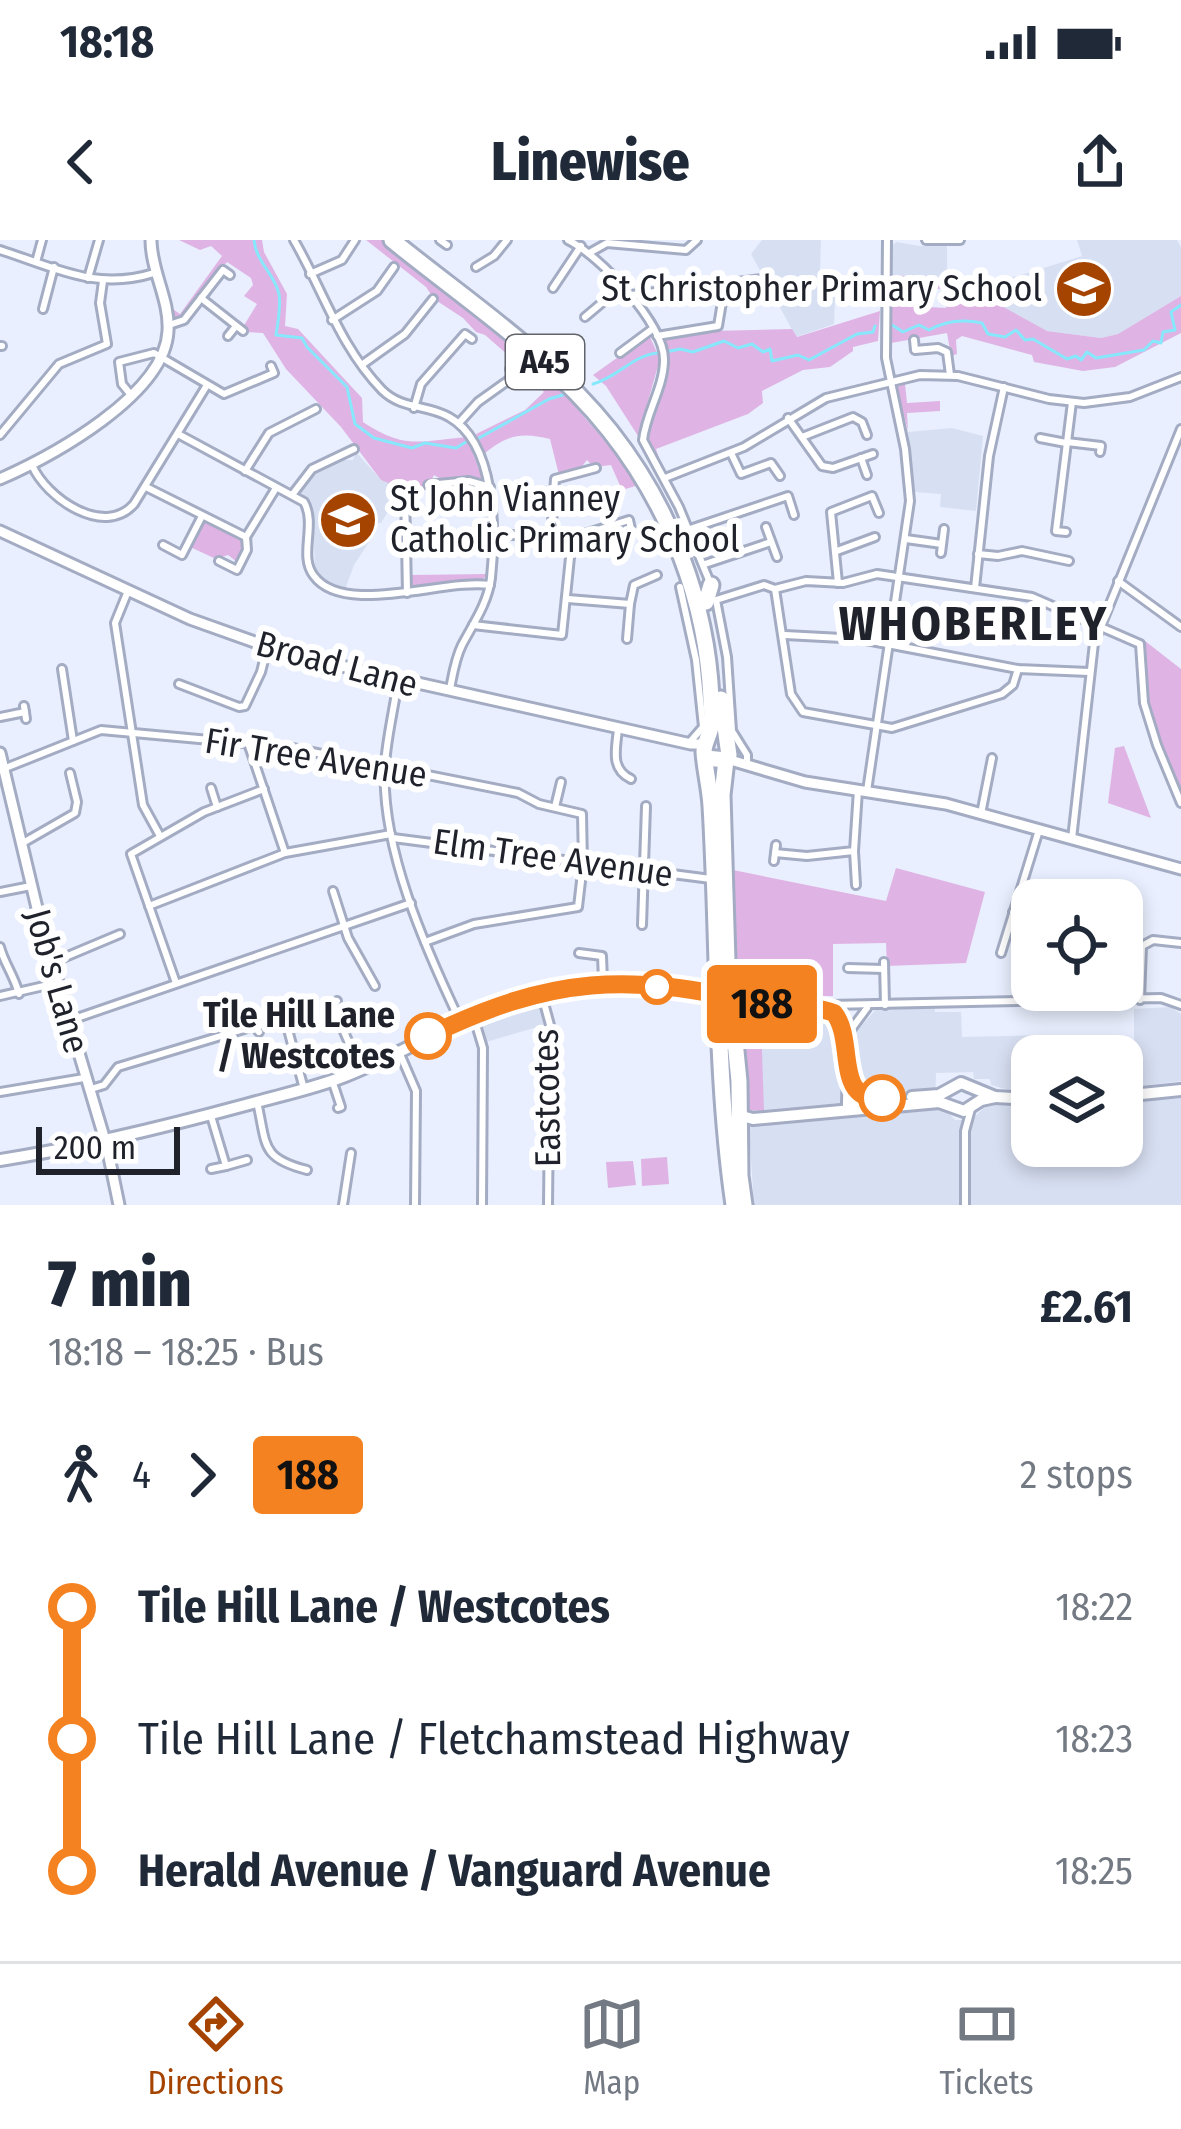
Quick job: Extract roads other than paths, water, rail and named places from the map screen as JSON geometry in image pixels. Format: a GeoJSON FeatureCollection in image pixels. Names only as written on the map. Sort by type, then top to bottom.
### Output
{"type":"FeatureCollection","features":[{"type":"Feature","properties":{"kind":"highway","name":"A45"},"geometry":{"type":"LineString","coordinates":[[392,240],[558,374],[628,455],[673,534],[692,585],[708,665],[712,725],[700,748],[712,807],[712,880],[722,962],[734,1017],[744,1205]]}},
{"type":"Feature","properties":{"kind":"highway","name":"A45"},"geometry":{"type":"LineString","coordinates":[[406,240],[525,330],[611,417],[679,525],[712,595],[728,754],[722,794],[722,962]]}},
{"type":"Feature","properties":{"kind":"highway"},"geometry":{"type":"LineString","coordinates":[[700,748],[728,754]]}},
{"type":"Feature","properties":{"kind":"highway","name":"A45"},"geometry":{"type":"LineString","coordinates":[[726,993],[719,1028],[734,1205]]}},
{"type":"Feature","properties":{"kind":"highway"},"geometry":{"type":"LineString","coordinates":[[726,1103],[729,1022],[734,1017]]}},
{"type":"Feature","properties":{"kind":"main road"},"geometry":{"type":"LineString","coordinates":[[722,962],[733,982],[726,993]]}},
{"type":"Feature","properties":{"kind":"main road"},"geometry":{"type":"LineString","coordinates":[[0,1160],[211,1114],[332,1081],[466,1018],[541,992],[603,982],[726,993],[786,1008],[828,1007],[847,1035],[848,1110]]}},
{"type":"Feature","properties":{"kind":"main road"},"geometry":{"type":"LineString","coordinates":[[678,988],[726,993]]}},
{"type":"Feature","properties":{"kind":"main road"},"geometry":{"type":"LineString","coordinates":[[695,990],[713,1002],[719,1028]]}},
{"type":"Feature","properties":{"kind":"main road"},"geometry":{"type":"LineString","coordinates":[[734,1017],[828,1007]]}},
{"type":"Feature","properties":{"kind":"main road"},"geometry":{"type":"LineString","coordinates":[[848,1070],[854,1090],[870,1099],[939,1095],[961,1083],[995,1097],[1011,1098]]}},
{"type":"Feature","properties":{"kind":"main road"},"geometry":{"type":"LineString","coordinates":[[822,1111],[844,1092],[848,1070]]}},
{"type":"Feature","properties":{"kind":"main road"},"geometry":{"type":"LineString","coordinates":[[963,1107],[974,1089]]}},
{"type":"Feature","properties":{"kind":"main road"},"geometry":{"type":"LineString","coordinates":[[949,1090],[963,1107]]}},
{"type":"Feature","properties":{"kind":"main road"},"geometry":{"type":"LineString","coordinates":[[1143,1094],[1181,1090]]}},
{"type":"Feature","properties":{"kind":"main road"},"geometry":{"type":"LineString","coordinates":[[739,1143],[756,1126],[822,1111],[932,1102],[963,1107],[995,1097]]}},
{"type":"Feature","properties":{"kind":"main road"},"geometry":{"type":"LineString","coordinates":[[726,1103],[739,1116],[790,1117]]}},
{"type":"Feature","properties":{"kind":"street"},"geometry":{"type":"LineString","coordinates":[[37,262],[42,240]]}},
{"type":"Feature","properties":{"kind":"street"},"geometry":{"type":"LineString","coordinates":[[88,278],[99,240]]}},
{"type":"Feature","properties":{"kind":"street"},"geometry":{"type":"LineString","coordinates":[[2,474],[32,465],[86,433],[131,395],[162,357],[169,325],[154,273],[152,240]]}},
{"type":"Feature","properties":{"kind":"street"},"geometry":{"type":"LineString","coordinates":[[294,240],[332,320],[388,396],[459,423],[472,439],[490,487],[490,585],[460,650],[449,693]]}},
{"type":"Feature","properties":{"kind":"street"},"geometry":{"type":"LineString","coordinates":[[310,274],[342,260],[355,240]]}},
{"type":"Feature","properties":{"kind":"street"},"geometry":{"type":"LineString","coordinates":[[482,267],[507,240]]}},
{"type":"Feature","properties":{"kind":"street"},"geometry":{"type":"LineString","coordinates":[[568,240],[591,251],[623,285],[655,333],[664,363],[643,440],[705,564],[728,657],[732,731],[748,764]]}},
{"type":"Feature","properties":{"kind":"street"},"geometry":{"type":"LineString","coordinates":[[591,251],[607,243],[686,250],[697,240]]}},
{"type":"Feature","properties":{"kind":"street"},"geometry":{"type":"LineString","coordinates":[[856,886],[854,851],[862,791],[906,539],[909,474],[890,382],[886,240]]}},
{"type":"Feature","properties":{"kind":"street"},"geometry":{"type":"LineString","coordinates":[[926,240],[960,240]]}},
{"type":"Feature","properties":{"kind":"street"},"geometry":{"type":"LineString","coordinates":[[558,286],[581,246]]}},
{"type":"Feature","properties":{"kind":"street"},"geometry":{"type":"LineString","coordinates":[[0,250],[103,281],[127,281],[154,273]]}},
{"type":"Feature","properties":{"kind":"street"},"geometry":{"type":"LineString","coordinates":[[43,309],[54,267]]}},
{"type":"Feature","properties":{"kind":"street"},"geometry":{"type":"LineString","coordinates":[[332,320],[377,292],[394,268]]}},
{"type":"Feature","properties":{"kind":"street"},"geometry":{"type":"LineString","coordinates":[[169,325],[184,320],[227,270]]}},
{"type":"Feature","properties":{"kind":"street"},"geometry":{"type":"LineString","coordinates":[[0,435],[59,364],[107,344],[100,303],[103,281]]}},
{"type":"Feature","properties":{"kind":"street"},"geometry":{"type":"LineString","coordinates":[[620,352],[627,342],[655,333],[716,329],[725,282]]}},
{"type":"Feature","properties":{"kind":"street"},"geometry":{"type":"LineString","coordinates":[[631,295],[759,282]]}},
{"type":"Feature","properties":{"kind":"street"},"geometry":{"type":"LineString","coordinates":[[591,316],[623,285]]}},
{"type":"Feature","properties":{"kind":"street"},"geometry":{"type":"LineString","coordinates":[[201,298],[240,328],[228,336]]}},
{"type":"Feature","properties":{"kind":"street"},"geometry":{"type":"LineString","coordinates":[[363,364],[405,334],[433,299]]}},
{"type":"Feature","properties":{"kind":"street"},"geometry":{"type":"LineString","coordinates":[[414,408],[421,384],[468,333]]}},
{"type":"Feature","properties":{"kind":"street"},"geometry":{"type":"LineString","coordinates":[[915,350],[944,350],[950,375]]}},
{"type":"Feature","properties":{"kind":"street"},"geometry":{"type":"LineString","coordinates":[[131,395],[122,384],[119,362],[154,353],[226,394],[276,370]]}},
{"type":"Feature","properties":{"kind":"street"},"geometry":{"type":"LineString","coordinates":[[459,423],[515,372]]}},
{"type":"Feature","properties":{"kind":"street"},"geometry":{"type":"LineString","coordinates":[[665,478],[731,453],[826,398],[920,375],[950,375],[1072,402],[1130,398],[1181,377]]}},
{"type":"Feature","properties":{"kind":"street"},"geometry":{"type":"LineString","coordinates":[[32,465],[44,486],[96,517],[109,519],[126,513],[207,385]]}},
{"type":"Feature","properties":{"kind":"street"},"geometry":{"type":"LineString","coordinates":[[975,588],[988,456],[1004,387]]}},
{"type":"Feature","properties":{"kind":"street"},"geometry":{"type":"LineString","coordinates":[[1056,531],[1072,402]]}},
{"type":"Feature","properties":{"kind":"street"},"geometry":{"type":"LineString","coordinates":[[245,470],[269,433],[314,414]]}},
{"type":"Feature","properties":{"kind":"street"},"geometry":{"type":"LineString","coordinates":[[802,437],[853,417],[862,422],[867,435]]}},
{"type":"Feature","properties":{"kind":"street"},"geometry":{"type":"LineString","coordinates":[[788,418],[822,466],[833,468],[873,454]]}},
{"type":"Feature","properties":{"kind":"street"},"geometry":{"type":"LineString","coordinates":[[1072,839],[1086,739],[1089,672],[1101,625],[1181,429]]}},
{"type":"Feature","properties":{"kind":"street"},"geometry":{"type":"LineString","coordinates":[[178,434],[304,502],[310,514],[308,559],[315,578],[334,589],[370,595],[490,585]]}},
{"type":"Feature","properties":{"kind":"street"},"geometry":{"type":"LineString","coordinates":[[1040,438],[1100,446],[1100,452]]}},
{"type":"Feature","properties":{"kind":"street"},"geometry":{"type":"LineString","coordinates":[[731,453],[746,488]]}},
{"type":"Feature","properties":{"kind":"street"},"geometry":{"type":"LineString","coordinates":[[292,495],[312,469],[350,454]]}},
{"type":"Feature","properties":{"kind":"street"},"geometry":{"type":"LineString","coordinates":[[861,458],[867,475]]}},
{"type":"Feature","properties":{"kind":"street"},"geometry":{"type":"LineString","coordinates":[[741,474],[771,464],[780,476]]}},
{"type":"Feature","properties":{"kind":"street"},"geometry":{"type":"LineString","coordinates":[[551,537],[555,479],[590,467]]}},
{"type":"Feature","properties":{"kind":"street"},"geometry":{"type":"LineString","coordinates":[[433,481],[490,487]]}},
{"type":"Feature","properties":{"kind":"street"},"geometry":{"type":"LineString","coordinates":[[146,487],[246,537]]}},
{"type":"Feature","properties":{"kind":"street"},"geometry":{"type":"LineString","coordinates":[[219,561],[237,570],[247,550],[246,537],[276,487]]}},
{"type":"Feature","properties":{"kind":"street"},"geometry":{"type":"LineString","coordinates":[[405,489],[407,593]]}},
{"type":"Feature","properties":{"kind":"street"},"geometry":{"type":"LineString","coordinates":[[690,529],[788,496],[794,515]]}},
{"type":"Feature","properties":{"kind":"street"},"geometry":{"type":"LineString","coordinates":[[838,583],[832,510],[872,496],[879,513]]}},
{"type":"Feature","properties":{"kind":"street"},"geometry":{"type":"LineString","coordinates":[[163,545],[182,555],[202,516]]}},
{"type":"Feature","properties":{"kind":"street"},"geometry":{"type":"LineString","coordinates":[[491,534],[572,538],[631,523]]}},
{"type":"Feature","properties":{"kind":"street"},"geometry":{"type":"LineString","coordinates":[[766,527],[777,557]]}},
{"type":"Feature","properties":{"kind":"street"},"geometry":{"type":"LineString","coordinates":[[906,539],[942,549],[944,529]]}},
{"type":"Feature","properties":{"kind":"street"},"geometry":{"type":"LineString","coordinates":[[1046,530],[1066,532]]}},
{"type":"Feature","properties":{"kind":"street","name":"Broad Lane"},"geometry":{"type":"LineString","coordinates":[[0,531],[226,634],[267,648],[449,693],[619,725],[700,748]]}},
{"type":"Feature","properties":{"kind":"street"},"geometry":{"type":"LineString","coordinates":[[473,625],[564,633],[572,538]]}},
{"type":"Feature","properties":{"kind":"street"},"geometry":{"type":"LineString","coordinates":[[837,551],[875,538]]}},
{"type":"Feature","properties":{"kind":"street"},"geometry":{"type":"LineString","coordinates":[[705,564],[771,542]]}},
{"type":"Feature","properties":{"kind":"street"},"geometry":{"type":"LineString","coordinates":[[864,542],[869,554]]}},
{"type":"Feature","properties":{"kind":"street"},"geometry":{"type":"LineString","coordinates":[[978,554],[1069,561]]}},
{"type":"Feature","properties":{"kind":"street"},"geometry":{"type":"LineString","coordinates":[[712,595],[764,585],[775,589],[806,580],[838,583],[875,574],[1037,598],[1101,625],[1142,648],[1142,685],[1150,723],[1181,803]]}},
{"type":"Feature","properties":{"kind":"street"},"geometry":{"type":"LineString","coordinates":[[627,641],[634,585],[657,575]]}},
{"type":"Feature","properties":{"kind":"street"},"geometry":{"type":"LineString","coordinates":[[1118,581],[1181,627]]}},
{"type":"Feature","properties":{"kind":"street"},"geometry":{"type":"LineString","coordinates":[[680,587],[696,660],[703,724],[700,748]]}},
{"type":"Feature","properties":{"kind":"street"},"geometry":{"type":"LineString","coordinates":[[128,589],[115,623],[143,805],[160,836]]}},
{"type":"Feature","properties":{"kind":"street"},"geometry":{"type":"LineString","coordinates":[[775,589],[791,694],[796,706],[808,713],[876,728],[906,726],[1002,694],[1013,685],[1018,668]]}},
{"type":"Feature","properties":{"kind":"street"},"geometry":{"type":"LineString","coordinates":[[568,599],[630,604]]}},
{"type":"Feature","properties":{"kind":"street"},"geometry":{"type":"LineString","coordinates":[[784,634],[890,643],[1018,668],[1089,672]]}},
{"type":"Feature","properties":{"kind":"street"},"geometry":{"type":"LineString","coordinates":[[179,684],[242,707],[255,686],[267,648]]}},
{"type":"Feature","properties":{"kind":"street"},"geometry":{"type":"LineString","coordinates":[[62,668],[73,741]]}},
{"type":"Feature","properties":{"kind":"street"},"geometry":{"type":"LineString","coordinates":[[398,681],[385,766],[393,836],[425,941],[484,1048],[482,1205]]}},
{"type":"Feature","properties":{"kind":"street"},"geometry":{"type":"LineString","coordinates":[[0,717],[25,713]]}},
{"type":"Feature","properties":{"kind":"street"},"geometry":{"type":"LineString","coordinates":[[619,725],[616,765],[631,779]]}},
{"type":"Feature","properties":{"kind":"street","name":"Fir Tree Avenue"},"geometry":{"type":"LineString","coordinates":[[4,769],[99,730],[248,743],[385,766],[518,794],[555,807]]}},
{"type":"Feature","properties":{"kind":"street"},"geometry":{"type":"LineString","coordinates":[[248,743],[285,853]]}},
{"type":"Feature","properties":{"kind":"street","name":"Job's Lane"},"geometry":{"type":"LineString","coordinates":[[0,753],[4,796],[104,1138],[118,1205]]}},
{"type":"Feature","properties":{"kind":"street"},"geometry":{"type":"LineString","coordinates":[[728,754],[806,782],[981,814],[1181,869]]}},
{"type":"Feature","properties":{"kind":"street"},"geometry":{"type":"LineString","coordinates":[[981,814],[993,757]]}},
{"type":"Feature","properties":{"kind":"street"},"geometry":{"type":"LineString","coordinates":[[20,844],[75,813],[70,772]]}},
{"type":"Feature","properties":{"kind":"street"},"geometry":{"type":"LineString","coordinates":[[425,941],[471,924],[576,908],[583,864],[583,816],[555,807],[561,782]]}},
{"type":"Feature","properties":{"kind":"street"},"geometry":{"type":"LineString","coordinates":[[211,788],[217,807]]}},
{"type":"Feature","properties":{"kind":"street"},"geometry":{"type":"LineString","coordinates":[[176,983],[131,854],[217,807],[264,789]]}},
{"type":"Feature","properties":{"kind":"street"},"geometry":{"type":"LineString","coordinates":[[642,925],[646,806]]}},
{"type":"Feature","properties":{"kind":"street"},"geometry":{"type":"LineString","coordinates":[[1023,879],[1039,830]]}},
{"type":"Feature","properties":{"kind":"street","name":"Elm Tree Avenue"},"geometry":{"type":"LineString","coordinates":[[149,906],[285,853],[393,836],[712,880]]}},
{"type":"Feature","properties":{"kind":"street"},"geometry":{"type":"LineString","coordinates":[[775,853],[807,856],[854,851]]}},
{"type":"Feature","properties":{"kind":"street"},"geometry":{"type":"LineString","coordinates":[[0,892],[31,886]]}},
{"type":"Feature","properties":{"kind":"street"},"geometry":{"type":"LineString","coordinates":[[333,891],[344,926],[375,986]]}},
{"type":"Feature","properties":{"kind":"street"},"geometry":{"type":"LineString","coordinates":[[68,1021],[411,903]]}},
{"type":"Feature","properties":{"kind":"street"},"geometry":{"type":"LineString","coordinates":[[1001,953],[1011,917]]}},
{"type":"Feature","properties":{"kind":"street"},"geometry":{"type":"LineString","coordinates":[[51,963],[120,934]]}},
{"type":"Feature","properties":{"kind":"street"},"geometry":{"type":"LineString","coordinates":[[1143,945],[1153,940],[1181,943]]}},
{"type":"Feature","properties":{"kind":"street"},"geometry":{"type":"LineString","coordinates":[[0,947],[13,969],[19,994]]}},
{"type":"Feature","properties":{"kind":"street"},"geometry":{"type":"LineString","coordinates":[[579,953],[602,956],[603,982]]}},
{"type":"Feature","properties":{"kind":"street"},"geometry":{"type":"LineString","coordinates":[[853,969],[884,965],[885,1005]]}},
{"type":"Feature","properties":{"kind":"street"},"geometry":{"type":"LineString","coordinates":[[0,996],[57,983]]}},
{"type":"Feature","properties":{"kind":"street","name":"Eastcotes"},"geometry":{"type":"LineString","coordinates":[[541,992],[550,1025],[548,1205]]}},
{"type":"Feature","properties":{"kind":"street"},"geometry":{"type":"LineString","coordinates":[[1143,1000],[1168,999],[1181,1005]]}},
{"type":"Feature","properties":{"kind":"street"},"geometry":{"type":"LineString","coordinates":[[828,1007],[1011,1003]]}},
{"type":"Feature","properties":{"kind":"street"},"geometry":{"type":"LineString","coordinates":[[332,1004],[360,1070]]}},
{"type":"Feature","properties":{"kind":"street"},"geometry":{"type":"LineString","coordinates":[[847,1035],[857,1016],[870,1006]]}},
{"type":"Feature","properties":{"kind":"street"},"geometry":{"type":"LineString","coordinates":[[281,1017],[304,1089]]}},
{"type":"Feature","properties":{"kind":"street"},"geometry":{"type":"LineString","coordinates":[[0,1092],[104,1085],[113,1069],[185,1054],[256,1026]]}},
{"type":"Feature","properties":{"kind":"street"},"geometry":{"type":"LineString","coordinates":[[398,1051],[415,1088],[415,1205]]}},
{"type":"Feature","properties":{"kind":"street"},"geometry":{"type":"LineString","coordinates":[[332,1081],[338,1108]]}},
{"type":"Feature","properties":{"kind":"street"},"geometry":{"type":"LineString","coordinates":[[256,1102],[270,1154],[278,1162],[297,1163],[307,1170]]}},
{"type":"Feature","properties":{"kind":"street"},"geometry":{"type":"LineString","coordinates":[[963,1107],[965,1205]]}},
{"type":"Feature","properties":{"kind":"street"},"geometry":{"type":"LineString","coordinates":[[211,1114],[226,1166]]}},
{"type":"Feature","properties":{"kind":"street"},"geometry":{"type":"LineString","coordinates":[[343,1205],[351,1153]]}},
{"type":"Feature","properties":{"kind":"street"},"geometry":{"type":"LineString","coordinates":[[212,1169],[247,1160]]}},
{"type":"Feature","properties":{"kind":"waterway"},"geometry":{"type":"LineString","coordinates":[[254,240],[279,294],[276,335],[302,338],[347,387],[355,424],[374,438],[412,448],[425,443],[456,448],[466,442]]}},
{"type":"Feature","properties":{"kind":"waterway"},"geometry":{"type":"LineString","coordinates":[[892,325],[903,332],[919,325],[929,330],[955,322],[982,323],[988,334],[1005,337],[1016,330],[1025,340],[1033,339],[1067,359],[1076,356],[1081,360],[1087,352],[1096,358],[1144,350],[1153,341],[1161,343],[1163,332],[1175,330],[1171,312],[1181,305]]}},
{"type":"Feature","properties":{"kind":"waterway"},"geometry":{"type":"LineString","coordinates":[[666,352],[693,352],[724,341],[738,348],[752,344],[763,352],[770,349],[772,361],[798,355],[809,360],[857,334],[873,332],[875,326]]}},
{"type":"Feature","properties":{"kind":"waterway"},"geometry":{"type":"LineString","coordinates":[[593,384],[658,353]]}},
{"type":"Feature","properties":{"kind":"waterway"},"geometry":{"type":"LineString","coordinates":[[479,438],[566,394]]}},
{"type":"Feature","properties":{"kind":"place","name":"St Christopher Primary School"},"geometry":{"type":"Point","coordinates":[1084,289]}},
{"type":"Feature","properties":{"kind":"place","name":"St John Vianney Catholic Primary School"},"geometry":{"type":"Point","coordinates":[348,520]}},
{"type":"Feature","properties":{"kind":"place","name":"Tile Hill Lane / Westcotes"},"geometry":{"type":"Point","coordinates":[428,1036]}},
{"type":"Feature","properties":{"kind":"district","name":"WHOBERLEY"},"geometry":{"type":"Point","coordinates":[974,624]}}]}
